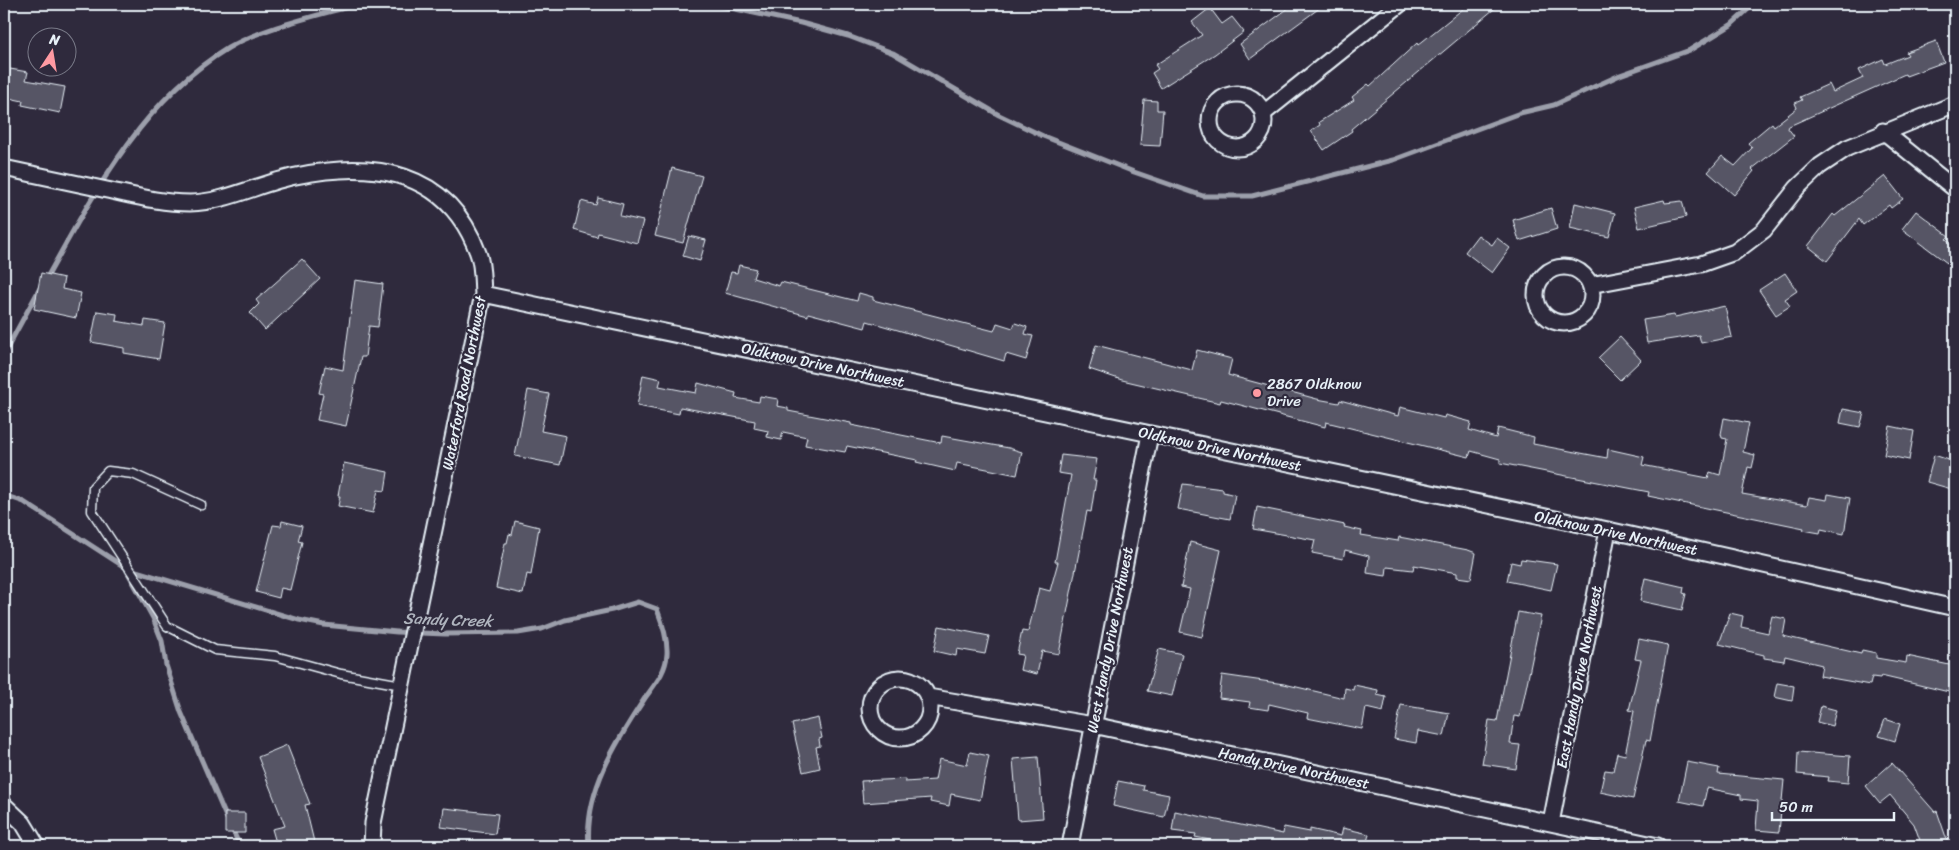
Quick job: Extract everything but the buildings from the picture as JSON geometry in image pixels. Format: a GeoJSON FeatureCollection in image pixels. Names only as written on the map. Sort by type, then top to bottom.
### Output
{"type":"FeatureCollection","features":[{"type":"Feature","properties":{"kind":"street"},"geometry":{"type":"LineString","coordinates":[[1264,113],[1400,4]]}},
{"type":"Feature","properties":{"kind":"street"},"geometry":{"type":"LineString","coordinates":[[1590,285],[1701,264],[1735,252],[1764,230],[1797,188],[1820,166],[1847,148],[1955,104]]}},
{"type":"Feature","properties":{"kind":"street"},"geometry":{"type":"LineString","coordinates":[[1883,132],[1955,190]]}},
{"type":"Feature","properties":{"kind":"street","name":"Waterford Road Northwest"},"geometry":{"type":"LineString","coordinates":[[4,168],[162,202],[192,203],[221,199],[294,176],[338,169],[362,168],[393,172],[432,189],[461,218],[479,254],[483,294],[373,823],[372,846]]}},
{"type":"Feature","properties":{"kind":"street","name":"Oldknow Drive Northwest"},"geometry":{"type":"LineString","coordinates":[[483,294],[1608,530],[1955,608]]}},
{"type":"Feature","properties":{"kind":"street","name":"West Handy Drive Northwest"},"geometry":{"type":"LineString","coordinates":[[1070,846],[1150,434]]}},
{"type":"Feature","properties":{"kind":"street","name":"East Handy Drive Northwest"},"geometry":{"type":"LineString","coordinates":[[1551,823],[1608,530]]}},
{"type":"Feature","properties":{"kind":"street","name":"Handy Drive Northwest"},"geometry":{"type":"LineString","coordinates":[[928,696],[929,716],[925,724],[910,736],[891,737],[876,726],[871,717],[871,697],[881,685],[894,678],[914,682],[928,696],[1093,725],[1658,846]]}},
{"type":"Feature","properties":{"kind":"street"},"geometry":{"type":"LineString","coordinates":[[4,805],[23,823],[37,846]]}},
{"type":"Feature","properties":{"kind":"lane"},"geometry":{"type":"LineString","coordinates":[[201,505],[133,474],[108,472],[93,487],[92,511],[167,626],[215,650],[275,656],[341,674],[402,685]]}},
{"type":"Feature","properties":{"kind":"waterway"},"geometry":{"type":"LineString","coordinates":[[45,281],[101,183],[122,152],[170,94],[197,69],[228,48],[257,34],[358,4]]}},
{"type":"Feature","properties":{"kind":"waterway"},"geometry":{"type":"LineString","coordinates":[[712,4],[801,23],[848,36],[893,53],[999,115],[1043,136],[1134,172],[1203,196],[1252,196],[1393,160],[1520,113],[1554,105],[1620,75],[1690,50],[1731,25],[1754,4]]}},
{"type":"Feature","properties":{"kind":"waterway"},"geometry":{"type":"LineString","coordinates":[[4,354],[40,288]]}},
{"type":"Feature","properties":{"kind":"waterway","name":"Sandy Creek"},"geometry":{"type":"LineString","coordinates":[[4,495],[24,502],[126,568],[299,620],[324,625],[397,632],[445,634],[518,633],[542,629],[565,620],[612,610],[638,602],[657,609],[667,642],[665,666],[623,732],[604,768],[592,806],[589,846]]}},
{"type":"Feature","properties":{"kind":"waterway"},"geometry":{"type":"LineString","coordinates":[[127,571],[153,618],[162,641],[166,665],[181,712],[227,819]]}},
{"type":"Feature","properties":{"kind":"waterway"},"geometry":{"type":"LineString","coordinates":[[231,827],[240,846]]}},
{"type":"Feature","properties":{"kind":"place","name":"2867 Oldknow Drive"},"geometry":{"type":"Point","coordinates":[1257,393]}}]}
